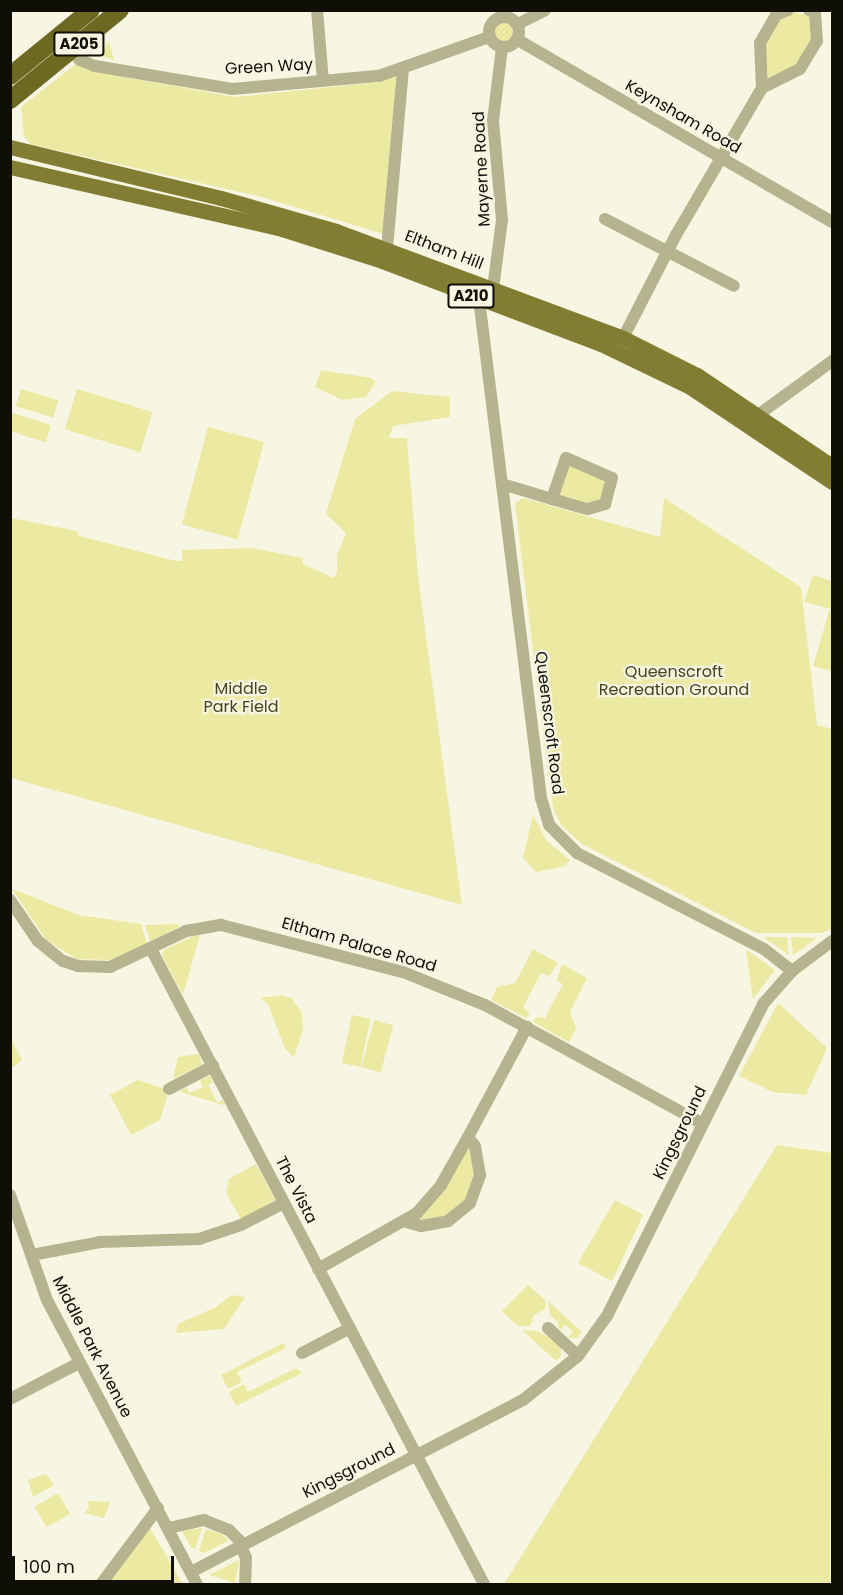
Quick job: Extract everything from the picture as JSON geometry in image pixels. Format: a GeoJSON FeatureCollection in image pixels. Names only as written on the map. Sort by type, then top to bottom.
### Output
{"type":"FeatureCollection","features":[{"type":"Feature","properties":{"kind":"highway","name":"A205"},"geometry":{"type":"LineString","coordinates":[[10,76],[92,10]]}},
{"type":"Feature","properties":{"kind":"highway","name":"A205"},"geometry":{"type":"LineString","coordinates":[[10,100],[120,10]]}},
{"type":"Feature","properties":{"kind":"main road","name":"Eltham Hill"},"geometry":{"type":"LineString","coordinates":[[10,147],[284,215],[387,248],[623,338],[697,375],[832,466]]}},
{"type":"Feature","properties":{"kind":"main road","name":"Eltham Hill"},"geometry":{"type":"LineString","coordinates":[[10,167],[282,229],[382,261],[652,366],[832,482]]}},
{"type":"Feature","properties":{"kind":"street"},"geometry":{"type":"LineString","coordinates":[[317,10],[323,81]]}},
{"type":"Feature","properties":{"kind":"street"},"geometry":{"type":"LineString","coordinates":[[518,24],[545,10]]}},
{"type":"Feature","properties":{"kind":"street"},"geometry":{"type":"LineString","coordinates":[[623,338],[667,251],[762,88],[760,44],[777,15],[788,10]]}},
{"type":"Feature","properties":{"kind":"street"},"geometry":{"type":"LineString","coordinates":[[762,88],[800,69],[816,40],[815,14],[809,10]]}},
{"type":"Feature","properties":{"kind":"street"},"geometry":{"type":"LineString","coordinates":[[492,15],[507,17],[518,24],[518,40],[502,48],[489,37],[492,15]]}},
{"type":"Feature","properties":{"kind":"street","name":"Green Way"},"geometry":{"type":"LineString","coordinates":[[71,50],[80,60],[95,66],[232,89],[379,76],[489,37]]}},
{"type":"Feature","properties":{"kind":"street","name":"Keynsham Road"},"geometry":{"type":"LineString","coordinates":[[518,40],[832,222]]}},
{"type":"Feature","properties":{"kind":"street","name":"Mayerne Road"},"geometry":{"type":"LineString","coordinates":[[494,289],[502,220],[493,121],[502,48]]}},
{"type":"Feature","properties":{"kind":"street"},"geometry":{"type":"LineString","coordinates":[[387,248],[403,68]]}},
{"type":"Feature","properties":{"kind":"street"},"geometry":{"type":"LineString","coordinates":[[605,219],[734,286]]}},
{"type":"Feature","properties":{"kind":"street","name":"Queenscroft Road"},"geometry":{"type":"LineString","coordinates":[[479,299],[541,798],[549,825],[577,853],[764,949],[792,971]]}},
{"type":"Feature","properties":{"kind":"street"},"geometry":{"type":"LineString","coordinates":[[758,415],[832,361]]}},
{"type":"Feature","properties":{"kind":"street"},"geometry":{"type":"LineString","coordinates":[[502,484],[552,499],[588,509],[604,504],[612,478],[566,458],[552,499]]}},
{"type":"Feature","properties":{"kind":"street","name":"Eltham Palace Road"},"geometry":{"type":"LineString","coordinates":[[10,900],[38,941],[63,961],[78,966],[110,967],[200,926],[234,926],[403,972],[527,1027],[703,1125]]}},
{"type":"Feature","properties":{"kind":"street","name":"Kingsground"},"geometry":{"type":"LineString","coordinates":[[191,1572],[523,1400],[578,1356],[607,1316],[754,1020],[792,971],[832,941]]}},
{"type":"Feature","properties":{"kind":"street","name":"The Vista"},"geometry":{"type":"LineString","coordinates":[[151,950],[481,1583]]}},
{"type":"Feature","properties":{"kind":"street"},"geometry":{"type":"LineString","coordinates":[[318,1269],[406,1222],[431,1199],[468,1137],[527,1027]]}},
{"type":"Feature","properties":{"kind":"street"},"geometry":{"type":"LineString","coordinates":[[169,1089],[213,1066]]}},
{"type":"Feature","properties":{"kind":"street"},"geometry":{"type":"LineString","coordinates":[[406,1222],[421,1226],[448,1221],[471,1203],[480,1175],[475,1146],[468,1137]]}},
{"type":"Feature","properties":{"kind":"street","name":"Middle Park Avenue"},"geometry":{"type":"LineString","coordinates":[[10,1195],[47,1300],[197,1584]]}},
{"type":"Feature","properties":{"kind":"street"},"geometry":{"type":"LineString","coordinates":[[32,1255],[100,1242],[199,1239],[241,1225],[284,1203]]}},
{"type":"Feature","properties":{"kind":"street"},"geometry":{"type":"LineString","coordinates":[[302,1353],[350,1328]]}},
{"type":"Feature","properties":{"kind":"street"},"geometry":{"type":"LineString","coordinates":[[549,1328],[578,1356]]}},
{"type":"Feature","properties":{"kind":"street"},"geometry":{"type":"LineString","coordinates":[[10,1399],[80,1363]]}},
{"type":"Feature","properties":{"kind":"street"},"geometry":{"type":"LineString","coordinates":[[101,1584],[158,1508]]}},
{"type":"Feature","properties":{"kind":"street"},"geometry":{"type":"LineString","coordinates":[[169,1528],[195,1520],[213,1521],[229,1530],[242,1546],[248,1565],[245,1584]]}},
{"type":"Feature","properties":{"kind":"green space"},"geometry":{"type":"Polygon","coordinates":[[[795,12],[810,17],[812,38],[797,66],[768,78],[765,45],[779,20],[795,12]]]}},
{"type":"Feature","properties":{"kind":"green space"},"geometry":{"type":"Polygon","coordinates":[[[504,20],[512,24],[516,32],[512,40],[504,44],[496,40],[492,32],[496,24],[504,20]]]}},
{"type":"Feature","properties":{"kind":"green space"},"geometry":{"type":"Polygon","coordinates":[[[109,42],[114,60],[99,55],[109,42]]]}},
{"type":"Feature","properties":{"kind":"green space"},"geometry":{"type":"Polygon","coordinates":[[[77,63],[107,74],[236,97],[379,82],[396,77],[383,234],[262,197],[30,144],[24,136],[21,107],[77,63]]]}},
{"type":"Feature","properties":{"kind":"green space"},"geometry":{"type":"Polygon","coordinates":[[[321,370],[371,378],[375,382],[366,397],[342,400],[315,387],[321,370]]]}},
{"type":"Feature","properties":{"kind":"green space"},"geometry":{"type":"Polygon","coordinates":[[[21,389],[58,400],[53,418],[16,406],[21,389]]]}},
{"type":"Feature","properties":{"kind":"green space"},"geometry":{"type":"Polygon","coordinates":[[[77,389],[153,412],[140,452],[65,429],[77,389]]]}},
{"type":"Feature","properties":{"kind":"green space","name":"Middle Park Field"},"geometry":{"type":"Polygon","coordinates":[[[392,391],[450,397],[450,417],[393,426],[389,438],[407,438],[418,576],[462,905],[11,778],[11,518],[77,531],[79,536],[176,561],[182,561],[182,550],[251,548],[303,558],[303,564],[334,578],[337,572],[337,555],[346,533],[326,514],[355,419],[392,391]]]}},
{"type":"Feature","properties":{"kind":"green space"},"geometry":{"type":"Polygon","coordinates":[[[13,413],[51,425],[45,442],[10,431],[13,413]]]}},
{"type":"Feature","properties":{"kind":"green space"},"geometry":{"type":"Polygon","coordinates":[[[208,427],[264,442],[238,540],[182,525],[208,427]]]}},
{"type":"Feature","properties":{"kind":"green space"},"geometry":{"type":"Polygon","coordinates":[[[575,465],[604,477],[607,484],[601,500],[595,504],[561,498],[559,490],[567,468],[575,465]]]}},
{"type":"Feature","properties":{"kind":"green space","name":"Queenscroft Recreation Ground"},"geometry":{"type":"Polygon","coordinates":[[[523,498],[660,537],[664,498],[801,587],[817,725],[832,729],[832,928],[823,933],[756,933],[582,844],[562,826],[554,811],[550,788],[515,504],[523,498]]]}},
{"type":"Feature","properties":{"kind":"green space"},"geometry":{"type":"Polygon","coordinates":[[[813,575],[832,581],[832,609],[804,602],[813,575]]]}},
{"type":"Feature","properties":{"kind":"green space"},"geometry":{"type":"Polygon","coordinates":[[[829,611],[832,612],[832,671],[813,666],[829,611]]]}},
{"type":"Feature","properties":{"kind":"green space"},"geometry":{"type":"Polygon","coordinates":[[[533,815],[547,841],[570,860],[565,866],[536,872],[523,858],[533,815]]]}},
{"type":"Feature","properties":{"kind":"green space"},"geometry":{"type":"Polygon","coordinates":[[[12,889],[79,915],[141,924],[147,944],[110,960],[77,959],[47,941],[12,889]]]}},
{"type":"Feature","properties":{"kind":"green space"},"geometry":{"type":"Polygon","coordinates":[[[178,924],[179,927],[150,942],[145,925],[178,924]]]}},
{"type":"Feature","properties":{"kind":"green space"},"geometry":{"type":"Polygon","coordinates":[[[200,935],[183,995],[162,955],[164,950],[200,935]]]}},
{"type":"Feature","properties":{"kind":"green space"},"geometry":{"type":"Polygon","coordinates":[[[763,937],[787,937],[789,955],[763,937]]]}},
{"type":"Feature","properties":{"kind":"green space"},"geometry":{"type":"Polygon","coordinates":[[[791,937],[817,938],[793,955],[791,937]]]}},
{"type":"Feature","properties":{"kind":"green space"},"geometry":{"type":"Polygon","coordinates":[[[533,949],[558,963],[549,976],[541,973],[523,1007],[530,1013],[526,1018],[491,1000],[497,987],[515,983],[533,949]]]}},
{"type":"Feature","properties":{"kind":"green space"},"geometry":{"type":"Polygon","coordinates":[[[747,950],[775,970],[753,999],[746,952],[747,950]]]}},
{"type":"Feature","properties":{"kind":"green space"},"geometry":{"type":"Polygon","coordinates":[[[562,964],[587,978],[570,1012],[576,1029],[569,1042],[533,1022],[536,1017],[545,1018],[563,984],[557,981],[562,964]]]}},
{"type":"Feature","properties":{"kind":"green space"},"geometry":{"type":"Polygon","coordinates":[[[281,995],[291,998],[302,1013],[303,1029],[294,1057],[285,1049],[268,1004],[260,998],[281,995]]]}},
{"type":"Feature","properties":{"kind":"green space"},"geometry":{"type":"Polygon","coordinates":[[[778,1003],[827,1048],[806,1095],[773,1092],[739,1076],[778,1003]]]}},
{"type":"Feature","properties":{"kind":"green space"},"geometry":{"type":"Polygon","coordinates":[[[352,1015],[371,1019],[360,1067],[342,1063],[352,1015]]]}},
{"type":"Feature","properties":{"kind":"green space"},"geometry":{"type":"Polygon","coordinates":[[[374,1020],[393,1025],[381,1073],[361,1067],[374,1020]]]}},
{"type":"Feature","properties":{"kind":"green space"},"geometry":{"type":"Polygon","coordinates":[[[11,1039],[22,1060],[10,1069],[11,1039]]]}},
{"type":"Feature","properties":{"kind":"green space"},"geometry":{"type":"Polygon","coordinates":[[[199,1054],[202,1065],[173,1079],[178,1057],[199,1054]]]}},
{"type":"Feature","properties":{"kind":"green space"},"geometry":{"type":"Polygon","coordinates":[[[210,1076],[213,1082],[208,1085],[217,1102],[222,1100],[225,1104],[223,1105],[180,1092],[186,1087],[189,1093],[203,1087],[200,1080],[210,1076]]]}},
{"type":"Feature","properties":{"kind":"green space"},"geometry":{"type":"Polygon","coordinates":[[[138,1080],[162,1088],[167,1097],[160,1120],[131,1135],[110,1095],[138,1080]]]}},
{"type":"Feature","properties":{"kind":"green space"},"geometry":{"type":"Polygon","coordinates":[[[777,1145],[832,1153],[830,1584],[504,1584],[777,1145]]]}},
{"type":"Feature","properties":{"kind":"green space"},"geometry":{"type":"Polygon","coordinates":[[[468,1147],[475,1172],[466,1199],[444,1217],[417,1220],[441,1194],[468,1147]]]}},
{"type":"Feature","properties":{"kind":"green space"},"geometry":{"type":"Polygon","coordinates":[[[256,1164],[275,1200],[241,1219],[226,1193],[229,1179],[256,1164]]]}},
{"type":"Feature","properties":{"kind":"green space"},"geometry":{"type":"Polygon","coordinates":[[[615,1200],[643,1215],[612,1281],[578,1263],[615,1200]]]}},
{"type":"Feature","properties":{"kind":"green space"},"geometry":{"type":"Polygon","coordinates":[[[528,1285],[545,1300],[546,1308],[534,1315],[530,1326],[518,1326],[502,1311],[528,1285]]]}},
{"type":"Feature","properties":{"kind":"green space"},"geometry":{"type":"Polygon","coordinates":[[[231,1295],[245,1297],[224,1329],[176,1333],[178,1324],[216,1307],[231,1295]]]}},
{"type":"Feature","properties":{"kind":"green space"},"geometry":{"type":"Polygon","coordinates":[[[548,1301],[582,1332],[577,1338],[568,1338],[573,1332],[565,1325],[560,1330],[558,1322],[550,1316],[548,1301]]]}},
{"type":"Feature","properties":{"kind":"green space"},"geometry":{"type":"Polygon","coordinates":[[[522,1330],[537,1331],[551,1338],[561,1347],[561,1356],[556,1361],[522,1330]]]}},
{"type":"Feature","properties":{"kind":"green space"},"geometry":{"type":"Polygon","coordinates":[[[283,1343],[286,1348],[237,1372],[242,1382],[228,1389],[221,1375],[283,1343]]]}},
{"type":"Feature","properties":{"kind":"green space"},"geometry":{"type":"Polygon","coordinates":[[[296,1368],[302,1373],[236,1406],[229,1392],[244,1384],[248,1392],[296,1368]]]}},
{"type":"Feature","properties":{"kind":"green space"},"geometry":{"type":"Polygon","coordinates":[[[46,1474],[54,1485],[33,1497],[28,1480],[46,1474]]]}},
{"type":"Feature","properties":{"kind":"green space"},"geometry":{"type":"Polygon","coordinates":[[[58,1493],[70,1514],[47,1527],[35,1506],[58,1493]]]}},
{"type":"Feature","properties":{"kind":"green space"},"geometry":{"type":"Polygon","coordinates":[[[87,1501],[110,1502],[104,1518],[85,1513],[89,1508],[87,1501]]]}},
{"type":"Feature","properties":{"kind":"green space"},"geometry":{"type":"Polygon","coordinates":[[[150,1528],[183,1584],[107,1584],[150,1528]]]}},
{"type":"Feature","properties":{"kind":"green space"},"geometry":{"type":"Polygon","coordinates":[[[202,1528],[195,1549],[191,1547],[182,1531],[202,1528]]]}},
{"type":"Feature","properties":{"kind":"green space"},"geometry":{"type":"Polygon","coordinates":[[[206,1529],[221,1534],[229,1540],[204,1553],[199,1551],[206,1529]]]}},
{"type":"Feature","properties":{"kind":"green space"},"geometry":{"type":"Polygon","coordinates":[[[239,1560],[235,1583],[209,1575],[239,1560]]]}}]}
